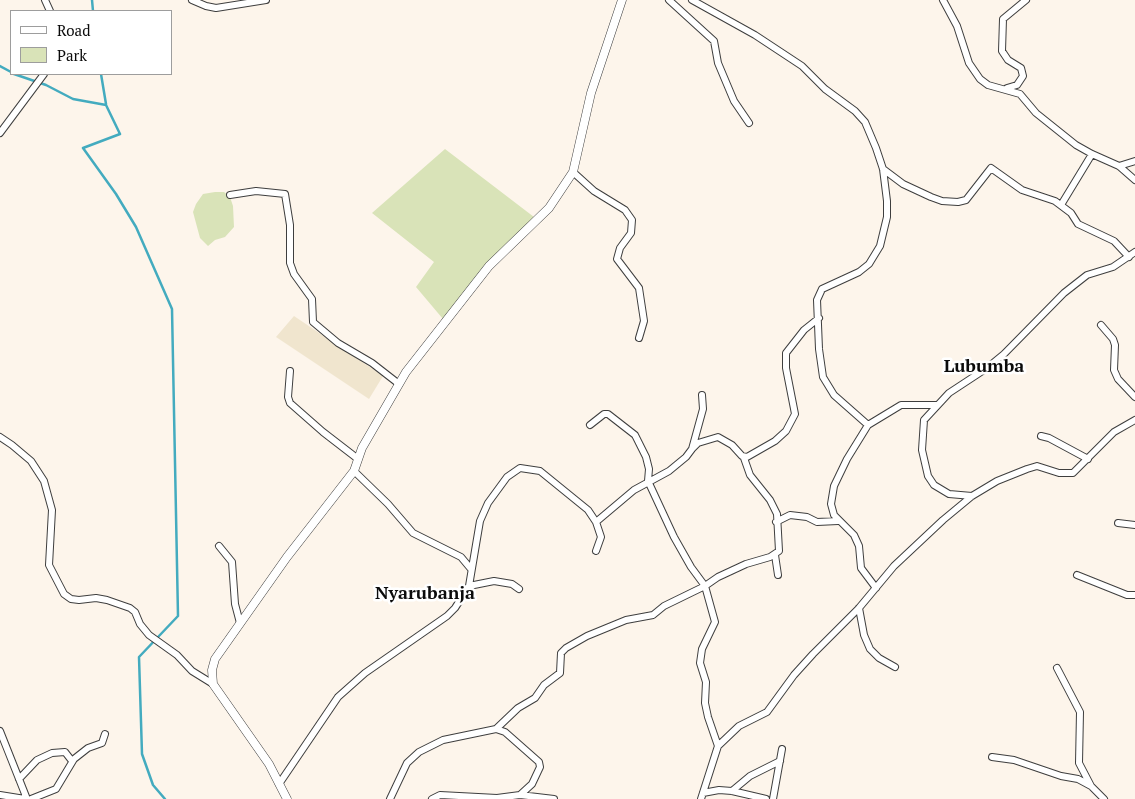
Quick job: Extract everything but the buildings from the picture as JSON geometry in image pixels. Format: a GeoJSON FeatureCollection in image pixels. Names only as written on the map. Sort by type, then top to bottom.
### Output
{"type":"FeatureCollection","features":[{"type":"Feature","properties":{"kind":"street"},"geometry":{"type":"LineString","coordinates":[[192,0],[216,8],[266,0]]}},
{"type":"Feature","properties":{"kind":"street"},"geometry":{"type":"LineString","coordinates":[[213,684],[212,670],[215,659],[286,557],[354,471],[358,459],[400,384],[423,349],[489,266],[549,208],[573,172],[591,93],[622,0]]}},
{"type":"Feature","properties":{"kind":"street"},"geometry":{"type":"LineString","coordinates":[[669,0],[714,41],[718,63],[734,101],[750,123]]}},
{"type":"Feature","properties":{"kind":"street"},"geometry":{"type":"LineString","coordinates":[[692,0],[755,35],[802,66],[825,89],[855,111],[865,122],[883,169],[887,217],[880,246],[875,257],[859,272],[822,289],[816,300],[823,377],[834,396],[868,426]]}},
{"type":"Feature","properties":{"kind":"street"},"geometry":{"type":"LineString","coordinates":[[943,0],[957,26],[974,72],[984,82],[1020,94],[1036,113],[1092,154],[1119,166],[1135,180]]}},
{"type":"Feature","properties":{"kind":"street"},"geometry":{"type":"LineString","coordinates":[[1003,89],[1017,85],[1023,76],[1021,68],[1008,60],[1002,51],[1003,19],[1026,0]]}},
{"type":"Feature","properties":{"kind":"street"},"geometry":{"type":"LineString","coordinates":[[0,133],[43,75]]}},
{"type":"Feature","properties":{"kind":"street"},"geometry":{"type":"LineString","coordinates":[[1061,205],[1092,154]]}},
{"type":"Feature","properties":{"kind":"street"},"geometry":{"type":"LineString","coordinates":[[1119,166],[1135,161]]}},
{"type":"Feature","properties":{"kind":"street"},"geometry":{"type":"LineString","coordinates":[[883,169],[903,184],[931,197],[942,201],[958,202],[966,200],[991,168],[1022,190],[1061,205],[1075,217],[1078,224],[1114,241],[1129,257]]}},
{"type":"Feature","properties":{"kind":"street"},"geometry":{"type":"LineString","coordinates":[[573,172],[594,191],[625,210],[632,220],[632,233],[617,254],[617,259],[639,288],[644,321],[639,338]]}},
{"type":"Feature","properties":{"kind":"street"},"geometry":{"type":"LineString","coordinates":[[230,195],[256,191],[285,194],[290,225],[290,263],[294,274],[312,299],[313,322],[330,338],[372,363],[400,384]]}},
{"type":"Feature","properties":{"kind":"street"},"geometry":{"type":"LineString","coordinates":[[972,496],[950,494],[934,485],[928,476],[922,450],[921,434],[924,420],[936,405],[998,358],[1064,293],[1087,275],[1113,267],[1135,252]]}},
{"type":"Feature","properties":{"kind":"street"},"geometry":{"type":"LineString","coordinates":[[744,458],[775,441],[794,420],[795,408],[786,368],[786,353],[809,324],[819,318]]}},
{"type":"Feature","properties":{"kind":"street"},"geometry":{"type":"LineString","coordinates":[[1101,325],[1113,339],[1115,345],[1114,370],[1118,379],[1135,398]]}},
{"type":"Feature","properties":{"kind":"street"},"geometry":{"type":"LineString","coordinates":[[290,371],[288,397],[290,403],[358,459]]}},
{"type":"Feature","properties":{"kind":"street"},"geometry":{"type":"LineString","coordinates":[[692,449],[703,409],[702,395]]}},
{"type":"Feature","properties":{"kind":"street"},"geometry":{"type":"LineString","coordinates":[[876,588],[861,568],[859,546],[854,536],[838,521],[831,504],[834,486],[847,459],[868,426],[901,405],[936,405]]}},
{"type":"Feature","properties":{"kind":"street"},"geometry":{"type":"LineString","coordinates":[[590,425],[604,414],[608,414],[631,430],[640,442],[650,469],[648,481],[683,554],[705,586],[715,622],[702,649],[700,663],[706,682],[705,703],[718,746]]}},
{"type":"Feature","properties":{"kind":"street"},"geometry":{"type":"LineString","coordinates":[[702,796],[718,746],[739,726],[767,712],[794,675],[859,608],[918,543],[972,496],[997,481],[1027,468],[1037,466],[1067,475],[1073,473],[1114,432],[1135,420]]}},
{"type":"Feature","properties":{"kind":"street"},"geometry":{"type":"LineString","coordinates":[[1041,436],[1049,438],[1088,459]]}},
{"type":"Feature","properties":{"kind":"street"},"geometry":{"type":"LineString","coordinates":[[496,729],[518,708],[534,698],[544,685],[560,673],[563,651],[587,636],[626,620],[653,615],[664,606],[705,586],[718,577],[746,564],[774,555],[780,548],[775,507],[750,475],[744,458],[732,445],[718,437],[698,443],[678,464],[623,498],[596,522]]}},
{"type":"Feature","properties":{"kind":"street"},"geometry":{"type":"LineString","coordinates":[[0,438],[17,448],[31,461],[50,494],[52,510],[49,565],[57,584],[64,594],[71,599],[96,598],[107,600],[130,608],[135,612],[140,624],[149,635],[176,655],[192,671],[213,684],[269,764],[288,799]]}},
{"type":"Feature","properties":{"kind":"street"},"geometry":{"type":"LineString","coordinates":[[279,784],[338,698],[365,673],[447,616],[455,608],[469,586],[480,521],[488,503],[507,477],[520,468],[540,471],[577,499],[596,522],[601,537],[596,551]]}},
{"type":"Feature","properties":{"kind":"street"},"geometry":{"type":"LineString","coordinates":[[354,471],[388,504],[413,533],[461,557],[471,569]]}},
{"type":"Feature","properties":{"kind":"street"},"geometry":{"type":"LineString","coordinates":[[776,522],[790,515],[807,517],[817,522],[838,521]]}},
{"type":"Feature","properties":{"kind":"street"},"geometry":{"type":"LineString","coordinates":[[1118,523],[1135,525]]}},
{"type":"Feature","properties":{"kind":"street"},"geometry":{"type":"LineString","coordinates":[[219,546],[232,562],[235,604],[240,623]]}},
{"type":"Feature","properties":{"kind":"street"},"geometry":{"type":"LineString","coordinates":[[774,555],[778,574]]}},
{"type":"Feature","properties":{"kind":"street"},"geometry":{"type":"LineString","coordinates":[[1077,575],[1126,595],[1135,595]]}},
{"type":"Feature","properties":{"kind":"street"},"geometry":{"type":"LineString","coordinates":[[469,586],[494,580],[512,584],[519,588]]}},
{"type":"Feature","properties":{"kind":"street"},"geometry":{"type":"LineString","coordinates":[[859,608],[864,635],[870,649],[879,658],[895,667]]}},
{"type":"Feature","properties":{"kind":"street"},"geometry":{"type":"LineString","coordinates":[[1057,668],[1080,712],[1079,763],[1091,786]]}},
{"type":"Feature","properties":{"kind":"street"},"geometry":{"type":"LineString","coordinates":[[390,799],[407,763],[418,752],[442,740],[496,729],[505,732],[539,762],[540,768],[532,784],[520,795]]}},
{"type":"Feature","properties":{"kind":"street"},"geometry":{"type":"LineString","coordinates":[[0,731],[26,799],[0,795]]}},
{"type":"Feature","properties":{"kind":"street"},"geometry":{"type":"LineString","coordinates":[[31,799],[56,789],[72,761],[88,748],[102,743],[105,734]]}},
{"type":"Feature","properties":{"kind":"street"},"geometry":{"type":"LineString","coordinates":[[773,799],[782,749]]}},
{"type":"Feature","properties":{"kind":"street"},"geometry":{"type":"LineString","coordinates":[[19,779],[37,760],[52,753],[65,752],[72,761]]}},
{"type":"Feature","properties":{"kind":"street"},"geometry":{"type":"LineString","coordinates":[[992,757],[1014,760],[1061,776],[1078,779],[1091,786],[1104,799]]}},
{"type":"Feature","properties":{"kind":"street"},"geometry":{"type":"LineString","coordinates":[[732,791],[750,776],[780,761]]}},
{"type":"Feature","properties":{"kind":"street"},"geometry":{"type":"LineString","coordinates":[[702,796],[719,790],[766,799]]}},
{"type":"Feature","properties":{"kind":"street"},"geometry":{"type":"LineString","coordinates":[[432,799],[440,795],[497,798],[520,795],[554,799]]}},
{"type":"Feature","properties":{"kind":"shaded area"},"geometry":{"type":"Polygon","coordinates":[[[294,316],[383,376],[369,399],[276,337],[294,316]]]}},
{"type":"Feature","properties":{"kind":"green space"},"geometry":{"type":"Polygon","coordinates":[[[445,149],[534,217],[443,319],[416,287],[434,262],[372,213],[445,149]]]}},
{"type":"Feature","properties":{"kind":"green space"},"geometry":{"type":"Polygon","coordinates":[[[224,192],[230,197],[233,206],[234,227],[225,237],[215,240],[208,246],[200,238],[193,212],[203,194],[224,192]]]}},
{"type":"Feature","properties":{"kind":"waterway"},"geometry":{"type":"LineString","coordinates":[[92,0],[93,10]]}},
{"type":"Feature","properties":{"kind":"waterway"},"geometry":{"type":"LineString","coordinates":[[0,66],[10,71]]}},
{"type":"Feature","properties":{"kind":"waterway"},"geometry":{"type":"LineString","coordinates":[[17,75],[46,85],[73,99],[106,105],[120,134],[83,148],[116,194],[136,227],[172,309],[178,616],[139,657],[142,754],[153,785],[165,799]]}},
{"type":"Feature","properties":{"kind":"waterway"},"geometry":{"type":"LineString","coordinates":[[101,75],[106,104]]}},
{"type":"Feature","properties":{"kind":"district","name":"Lubumba"},"geometry":{"type":"Point","coordinates":[984,367]}},
{"type":"Feature","properties":{"kind":"district","name":"Nyarubanja"},"geometry":{"type":"Point","coordinates":[425,594]}}]}
